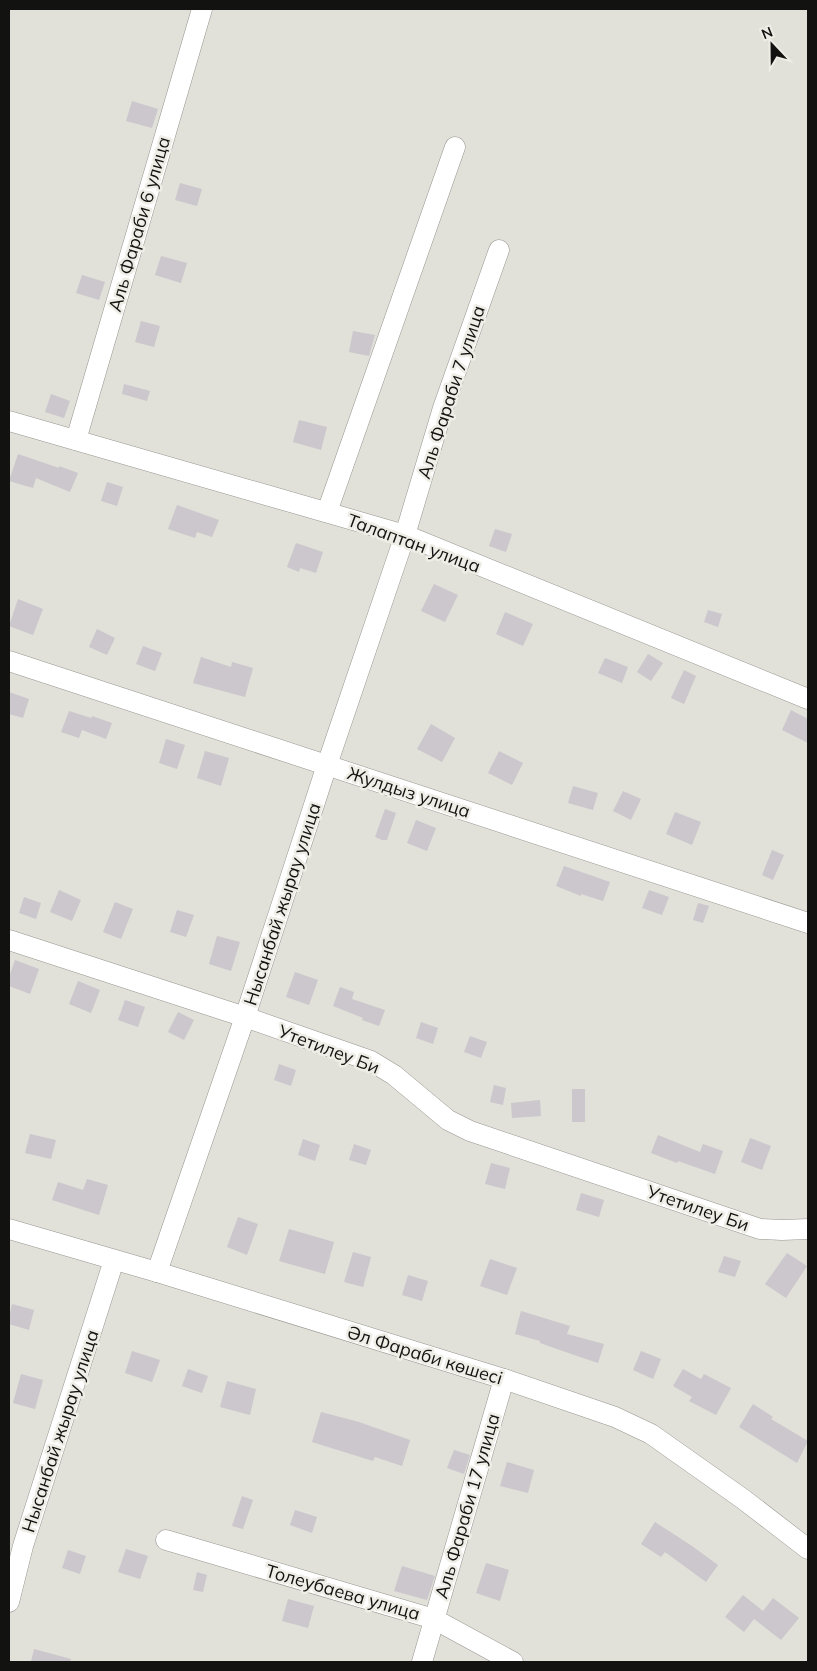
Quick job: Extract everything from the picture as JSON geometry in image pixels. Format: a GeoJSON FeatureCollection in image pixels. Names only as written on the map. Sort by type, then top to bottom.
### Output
{"type":"FeatureCollection","features":[{"type":"Feature","properties":{"kind":"street","name":"Аль Фараби 6 улица"},"geometry":{"type":"LineString","coordinates":[[76,440],[202,9]]}},
{"type":"Feature","properties":{"kind":"street"},"geometry":{"type":"LineString","coordinates":[[327,512],[455,147]]}},
{"type":"Feature","properties":{"kind":"street","name":"Аль Фараби 7 улица"},"geometry":{"type":"LineString","coordinates":[[405,535],[443,408],[499,250]]}},
{"type":"Feature","properties":{"kind":"street","name":"Талаптан улица"},"geometry":{"type":"LineString","coordinates":[[9,421],[405,535],[808,699]]}},
{"type":"Feature","properties":{"kind":"street","name":"Нысанбай жырау улица"},"geometry":{"type":"LineString","coordinates":[[157,1272],[245,1017],[327,765],[405,535]]}},
{"type":"Feature","properties":{"kind":"street","name":"Жулдыз улица"},"geometry":{"type":"LineString","coordinates":[[9,661],[808,923]]}},
{"type":"Feature","properties":{"kind":"street","name":"Утетилеу Би"},"geometry":{"type":"LineString","coordinates":[[9,940],[245,1017],[371,1061],[394,1075],[448,1120],[470,1131],[760,1229],[808,1229]]}},
{"type":"Feature","properties":{"kind":"street","name":"Әл Фараби көшесі"},"geometry":{"type":"LineString","coordinates":[[9,1229],[157,1272],[504,1379],[615,1417],[651,1434],[806,1540]]}},
{"type":"Feature","properties":{"kind":"street","name":"Нысанбай жырау улица"},"geometry":{"type":"LineString","coordinates":[[9,1602],[23,1546],[114,1260]]}},
{"type":"Feature","properties":{"kind":"street","name":"Аль Фараби 17 улица"},"geometry":{"type":"LineString","coordinates":[[422,1662],[504,1379]]}},
{"type":"Feature","properties":{"kind":"street","name":"Толеубаева улица"},"geometry":{"type":"LineString","coordinates":[[166,1540],[434,1619],[513,1662]]}},
{"type":"Feature","properties":{"kind":"building"},"geometry":{"type":"Polygon","coordinates":[[[132,101],[158,109],[152,128],[126,121],[132,101]]]}},
{"type":"Feature","properties":{"kind":"building"},"geometry":{"type":"Polygon","coordinates":[[[180,183],[202,189],[197,206],[175,200],[180,183]]]}},
{"type":"Feature","properties":{"kind":"building"},"geometry":{"type":"Polygon","coordinates":[[[161,256],[187,263],[181,283],[155,275],[161,256]]]}},
{"type":"Feature","properties":{"kind":"building"},"geometry":{"type":"Polygon","coordinates":[[[82,275],[105,282],[99,300],[76,293],[82,275]]]}},
{"type":"Feature","properties":{"kind":"building"},"geometry":{"type":"Polygon","coordinates":[[[141,321],[160,326],[154,347],[135,342],[141,321]]]}},
{"type":"Feature","properties":{"kind":"building"},"geometry":{"type":"Polygon","coordinates":[[[353,331],[375,335],[369,356],[349,352],[353,331]]]}},
{"type":"Feature","properties":{"kind":"building"},"geometry":{"type":"Polygon","coordinates":[[[124,384],[150,391],[147,401],[122,394],[124,384]]]}},
{"type":"Feature","properties":{"kind":"building"},"geometry":{"type":"Polygon","coordinates":[[[51,394],[70,401],[64,418],[45,412],[51,394]]]}},
{"type":"Feature","properties":{"kind":"building"},"geometry":{"type":"Polygon","coordinates":[[[299,420],[327,427],[321,450],[293,442],[299,420]]]}},
{"type":"Feature","properties":{"kind":"building"},"geometry":{"type":"Polygon","coordinates":[[[18,454],[78,473],[70,492],[36,478],[33,488],[9,481],[18,454]]]}},
{"type":"Feature","properties":{"kind":"building"},"geometry":{"type":"Polygon","coordinates":[[[107,482],[123,487],[117,506],[101,501],[107,482]]]}},
{"type":"Feature","properties":{"kind":"building"},"geometry":{"type":"Polygon","coordinates":[[[177,505],[219,520],[212,537],[197,532],[195,538],[168,529],[177,505]]]}},
{"type":"Feature","properties":{"kind":"building"},"geometry":{"type":"Polygon","coordinates":[[[495,529],[512,534],[506,552],[489,546],[495,529]]]}},
{"type":"Feature","properties":{"kind":"building"},"geometry":{"type":"Polygon","coordinates":[[[296,543],[323,552],[316,573],[300,568],[299,572],[287,567],[296,543]]]}},
{"type":"Feature","properties":{"kind":"building"},"geometry":{"type":"Polygon","coordinates":[[[434,584],[458,595],[445,622],[421,611],[434,584]]]}},
{"type":"Feature","properties":{"kind":"building"},"geometry":{"type":"Polygon","coordinates":[[[18,599],[43,609],[33,635],[9,626],[18,599]]]}},
{"type":"Feature","properties":{"kind":"building"},"geometry":{"type":"Polygon","coordinates":[[[708,610],[722,614],[718,627],[704,622],[708,610]]]}},
{"type":"Feature","properties":{"kind":"building"},"geometry":{"type":"Polygon","coordinates":[[[505,612],[533,624],[523,646],[496,634],[505,612]]]}},
{"type":"Feature","properties":{"kind":"building"},"geometry":{"type":"Polygon","coordinates":[[[97,629],[115,638],[107,655],[89,647],[97,629]]]}},
{"type":"Feature","properties":{"kind":"building"},"geometry":{"type":"Polygon","coordinates":[[[143,646],[162,653],[155,671],[136,664],[143,646]]]}},
{"type":"Feature","properties":{"kind":"building"},"geometry":{"type":"Polygon","coordinates":[[[648,654],[663,663],[651,681],[637,672],[648,654]]]}},
{"type":"Feature","properties":{"kind":"building"},"geometry":{"type":"Polygon","coordinates":[[[201,657],[231,667],[232,662],[253,668],[245,697],[193,683],[201,657]]]}},
{"type":"Feature","properties":{"kind":"building"},"geometry":{"type":"Polygon","coordinates":[[[605,658],[628,667],[622,683],[598,673],[605,658]]]}},
{"type":"Feature","properties":{"kind":"building"},"geometry":{"type":"Polygon","coordinates":[[[684,670],[696,676],[684,704],[671,698],[684,670]]]}},
{"type":"Feature","properties":{"kind":"building"},"geometry":{"type":"Polygon","coordinates":[[[9,692],[29,699],[23,718],[9,714],[9,692]]]}},
{"type":"Feature","properties":{"kind":"building"},"geometry":{"type":"Polygon","coordinates":[[[791,710],[808,719],[808,743],[782,730],[791,710]]]}},
{"type":"Feature","properties":{"kind":"building"},"geometry":{"type":"Polygon","coordinates":[[[69,711],[112,723],[106,739],[82,730],[79,738],[61,732],[69,711]]]}},
{"type":"Feature","properties":{"kind":"building"},"geometry":{"type":"Polygon","coordinates":[[[431,724],[455,738],[442,762],[417,749],[431,724]]]}},
{"type":"Feature","properties":{"kind":"building"},"geometry":{"type":"Polygon","coordinates":[[[166,739],[185,745],[177,769],[159,763],[166,739]]]}},
{"type":"Feature","properties":{"kind":"building"},"geometry":{"type":"Polygon","coordinates":[[[205,751],[229,758],[221,786],[197,778],[205,751]]]}},
{"type":"Feature","properties":{"kind":"building"},"geometry":{"type":"Polygon","coordinates":[[[499,751],[523,763],[512,785],[488,773],[499,751]]]}},
{"type":"Feature","properties":{"kind":"building"},"geometry":{"type":"Polygon","coordinates":[[[573,786],[598,793],[593,810],[568,803],[573,786]]]}},
{"type":"Feature","properties":{"kind":"building"},"geometry":{"type":"Polygon","coordinates":[[[623,791],[641,799],[631,820],[613,811],[623,791]]]}},
{"type":"Feature","properties":{"kind":"building"},"geometry":{"type":"Polygon","coordinates":[[[385,809],[396,813],[387,840],[382,840],[375,837],[385,809]]]}},
{"type":"Feature","properties":{"kind":"building"},"geometry":{"type":"Polygon","coordinates":[[[675,812],[701,822],[692,845],[666,834],[675,812]]]}},
{"type":"Feature","properties":{"kind":"building"},"geometry":{"type":"Polygon","coordinates":[[[416,820],[436,828],[427,851],[407,843],[416,820]]]}},
{"type":"Feature","properties":{"kind":"building"},"geometry":{"type":"Polygon","coordinates":[[[772,850],[784,855],[773,880],[762,875],[772,850]]]}},
{"type":"Feature","properties":{"kind":"building"},"geometry":{"type":"Polygon","coordinates":[[[564,866],[610,882],[603,901],[581,894],[581,896],[556,886],[564,866]]]}},
{"type":"Feature","properties":{"kind":"building"},"geometry":{"type":"Polygon","coordinates":[[[59,890],[81,900],[72,921],[50,912],[59,890]]]}},
{"type":"Feature","properties":{"kind":"building"},"geometry":{"type":"Polygon","coordinates":[[[649,890],[669,897],[662,915],[642,908],[649,890]]]}},
{"type":"Feature","properties":{"kind":"building"},"geometry":{"type":"Polygon","coordinates":[[[24,897],[41,903],[36,919],[19,913],[24,897]]]}},
{"type":"Feature","properties":{"kind":"building"},"geometry":{"type":"Polygon","coordinates":[[[115,902],[133,909],[121,939],[103,932],[115,902]]]}},
{"type":"Feature","properties":{"kind":"building"},"geometry":{"type":"Polygon","coordinates":[[[698,903],[709,906],[703,923],[693,920],[698,903]]]}},
{"type":"Feature","properties":{"kind":"building"},"geometry":{"type":"Polygon","coordinates":[[[177,910],[194,915],[186,937],[170,932],[177,910]]]}},
{"type":"Feature","properties":{"kind":"building"},"geometry":{"type":"Polygon","coordinates":[[[217,936],[240,942],[231,971],[209,964],[217,936]]]}},
{"type":"Feature","properties":{"kind":"building"},"geometry":{"type":"Polygon","coordinates":[[[15,960],[39,969],[30,994],[9,986],[9,977],[15,960]]]}},
{"type":"Feature","properties":{"kind":"building"},"geometry":{"type":"Polygon","coordinates":[[[295,972],[318,980],[309,1005],[286,997],[295,972]]]}},
{"type":"Feature","properties":{"kind":"building"},"geometry":{"type":"Polygon","coordinates":[[[78,981],[100,990],[91,1013],[69,1004],[78,981]]]}},
{"type":"Feature","properties":{"kind":"building"},"geometry":{"type":"Polygon","coordinates":[[[340,987],[354,992],[352,999],[385,1010],[379,1026],[333,1006],[340,987]]]}},
{"type":"Feature","properties":{"kind":"building"},"geometry":{"type":"Polygon","coordinates":[[[125,1000],[145,1007],[138,1027],[118,1020],[125,1000]]]}},
{"type":"Feature","properties":{"kind":"building"},"geometry":{"type":"Polygon","coordinates":[[[178,1012],[194,1020],[184,1040],[168,1032],[178,1012]]]}},
{"type":"Feature","properties":{"kind":"building"},"geometry":{"type":"Polygon","coordinates":[[[421,1022],[438,1028],[433,1044],[416,1038],[421,1022]]]}},
{"type":"Feature","properties":{"kind":"building"},"geometry":{"type":"Polygon","coordinates":[[[470,1036],[487,1042],[481,1058],[464,1052],[470,1036]]]}},
{"type":"Feature","properties":{"kind":"building"},"geometry":{"type":"Polygon","coordinates":[[[279,1064],[296,1070],[291,1086],[274,1080],[279,1064]]]}},
{"type":"Feature","properties":{"kind":"building"},"geometry":{"type":"Polygon","coordinates":[[[494,1085],[506,1088],[503,1105],[490,1102],[494,1085]]]}},
{"type":"Feature","properties":{"kind":"building"},"geometry":{"type":"Polygon","coordinates":[[[572,1089],[585,1089],[585,1122],[572,1122],[572,1089]]]}},
{"type":"Feature","properties":{"kind":"building"},"geometry":{"type":"Polygon","coordinates":[[[540,1100],[541,1116],[512,1118],[511,1103],[540,1100]]]}},
{"type":"Feature","properties":{"kind":"building"},"geometry":{"type":"Polygon","coordinates":[[[30,1134],[56,1140],[51,1159],[25,1153],[30,1134]]]}},
{"type":"Feature","properties":{"kind":"building"},"geometry":{"type":"Polygon","coordinates":[[[658,1135],[700,1152],[703,1144],[723,1151],[715,1174],[651,1153],[658,1135]]]}},
{"type":"Feature","properties":{"kind":"building"},"geometry":{"type":"Polygon","coordinates":[[[750,1138],[771,1146],[762,1170],[741,1162],[750,1138]]]}},
{"type":"Feature","properties":{"kind":"building"},"geometry":{"type":"Polygon","coordinates":[[[303,1139],[320,1145],[315,1161],[298,1155],[303,1139]]]}},
{"type":"Feature","properties":{"kind":"building"},"geometry":{"type":"Polygon","coordinates":[[[354,1144],[371,1150],[366,1165],[349,1160],[354,1144]]]}},
{"type":"Feature","properties":{"kind":"building"},"geometry":{"type":"Polygon","coordinates":[[[491,1163],[510,1168],[505,1189],[485,1184],[491,1163]]]}},
{"type":"Feature","properties":{"kind":"building"},"geometry":{"type":"Polygon","coordinates":[[[87,1179],[108,1185],[99,1215],[52,1200],[58,1182],[83,1190],[87,1179]]]}},
{"type":"Feature","properties":{"kind":"building"},"geometry":{"type":"Polygon","coordinates":[[[581,1193],[604,1200],[599,1217],[576,1210],[581,1193]]]}},
{"type":"Feature","properties":{"kind":"building"},"geometry":{"type":"Polygon","coordinates":[[[238,1217],[258,1224],[247,1255],[227,1247],[238,1217]]]}},
{"type":"Feature","properties":{"kind":"building"},"geometry":{"type":"Polygon","coordinates":[[[289,1229],[334,1242],[325,1274],[279,1261],[289,1229]]]}},
{"type":"Feature","properties":{"kind":"building"},"geometry":{"type":"Polygon","coordinates":[[[353,1252],[371,1257],[363,1287],[344,1282],[353,1252]]]}},
{"type":"Feature","properties":{"kind":"building"},"geometry":{"type":"Polygon","coordinates":[[[787,1253],[807,1266],[786,1298],[765,1284],[787,1253]]]}},
{"type":"Feature","properties":{"kind":"building"},"geometry":{"type":"Polygon","coordinates":[[[724,1256],[741,1261],[735,1277],[718,1272],[724,1256]]]}},
{"type":"Feature","properties":{"kind":"building"},"geometry":{"type":"Polygon","coordinates":[[[490,1259],[517,1268],[507,1295],[480,1286],[490,1259]]]}},
{"type":"Feature","properties":{"kind":"building"},"geometry":{"type":"Polygon","coordinates":[[[408,1275],[428,1281],[422,1301],[402,1295],[408,1275]]]}},
{"type":"Feature","properties":{"kind":"building"},"geometry":{"type":"Polygon","coordinates":[[[12,1304],[34,1310],[29,1330],[9,1324],[12,1304]]]}},
{"type":"Feature","properties":{"kind":"building"},"geometry":{"type":"Polygon","coordinates":[[[521,1311],[570,1326],[567,1334],[604,1344],[598,1363],[540,1343],[540,1341],[515,1334],[521,1311]]]}},
{"type":"Feature","properties":{"kind":"building"},"geometry":{"type":"Polygon","coordinates":[[[132,1351],[160,1360],[152,1382],[125,1373],[132,1351]]]}},
{"type":"Feature","properties":{"kind":"building"},"geometry":{"type":"Polygon","coordinates":[[[641,1351],[661,1359],[653,1379],[633,1370],[641,1351]]]}},
{"type":"Feature","properties":{"kind":"building"},"geometry":{"type":"Polygon","coordinates":[[[188,1369],[208,1376],[202,1393],[182,1386],[188,1369]]]}},
{"type":"Feature","properties":{"kind":"building"},"geometry":{"type":"Polygon","coordinates":[[[683,1369],[701,1379],[704,1374],[731,1388],[716,1415],[689,1401],[692,1397],[673,1386],[683,1369]]]}},
{"type":"Feature","properties":{"kind":"building"},"geometry":{"type":"Polygon","coordinates":[[[21,1374],[43,1380],[35,1409],[13,1403],[21,1374]]]}},
{"type":"Feature","properties":{"kind":"building"},"geometry":{"type":"Polygon","coordinates":[[[227,1381],[256,1389],[250,1415],[220,1407],[227,1381]]]}},
{"type":"Feature","properties":{"kind":"building"},"geometry":{"type":"Polygon","coordinates":[[[753,1404],[773,1417],[771,1419],[808,1441],[797,1463],[739,1427],[753,1404]]]}},
{"type":"Feature","properties":{"kind":"building"},"geometry":{"type":"Polygon","coordinates":[[[321,1412],[359,1422],[410,1440],[402,1466],[375,1457],[373,1461],[312,1442],[321,1412]]]}},
{"type":"Feature","properties":{"kind":"building"},"geometry":{"type":"Polygon","coordinates":[[[454,1450],[470,1455],[464,1474],[447,1468],[454,1450]]]}},
{"type":"Feature","properties":{"kind":"building"},"geometry":{"type":"Polygon","coordinates":[[[507,1462],[534,1470],[528,1493],[500,1486],[507,1462]]]}},
{"type":"Feature","properties":{"kind":"building"},"geometry":{"type":"Polygon","coordinates":[[[242,1496],[253,1500],[243,1529],[232,1526],[242,1496]]]}},
{"type":"Feature","properties":{"kind":"building"},"geometry":{"type":"Polygon","coordinates":[[[295,1510],[317,1517],[312,1533],[290,1525],[295,1510]]]}},
{"type":"Feature","properties":{"kind":"building"},"geometry":{"type":"Polygon","coordinates":[[[655,1522],[718,1565],[706,1582],[665,1552],[661,1557],[641,1544],[655,1522]]]}},
{"type":"Feature","properties":{"kind":"building"},"geometry":{"type":"Polygon","coordinates":[[[126,1549],[148,1556],[140,1579],[118,1572],[126,1549]]]}},
{"type":"Feature","properties":{"kind":"building"},"geometry":{"type":"Polygon","coordinates":[[[68,1550],[86,1556],[80,1574],[62,1568],[68,1550]]]}},
{"type":"Feature","properties":{"kind":"building"},"geometry":{"type":"Polygon","coordinates":[[[486,1563],[509,1570],[500,1601],[476,1593],[486,1563]]]}},
{"type":"Feature","properties":{"kind":"building"},"geometry":{"type":"Polygon","coordinates":[[[402,1566],[435,1576],[427,1600],[394,1591],[402,1566]]]}},
{"type":"Feature","properties":{"kind":"building"},"geometry":{"type":"Polygon","coordinates":[[[197,1572],[207,1575],[203,1592],[193,1590],[197,1572]]]}},
{"type":"Feature","properties":{"kind":"building"},"geometry":{"type":"Polygon","coordinates":[[[743,1595],[763,1611],[773,1598],[799,1618],[781,1640],[754,1619],[744,1632],[725,1617],[743,1595]]]}},
{"type":"Feature","properties":{"kind":"building"},"geometry":{"type":"Polygon","coordinates":[[[288,1599],[314,1606],[308,1628],[282,1621],[288,1599]]]}},
{"type":"Feature","properties":{"kind":"building"},"geometry":{"type":"Polygon","coordinates":[[[34,1649],[71,1659],[70,1662],[31,1662],[34,1649]]]}}]}
